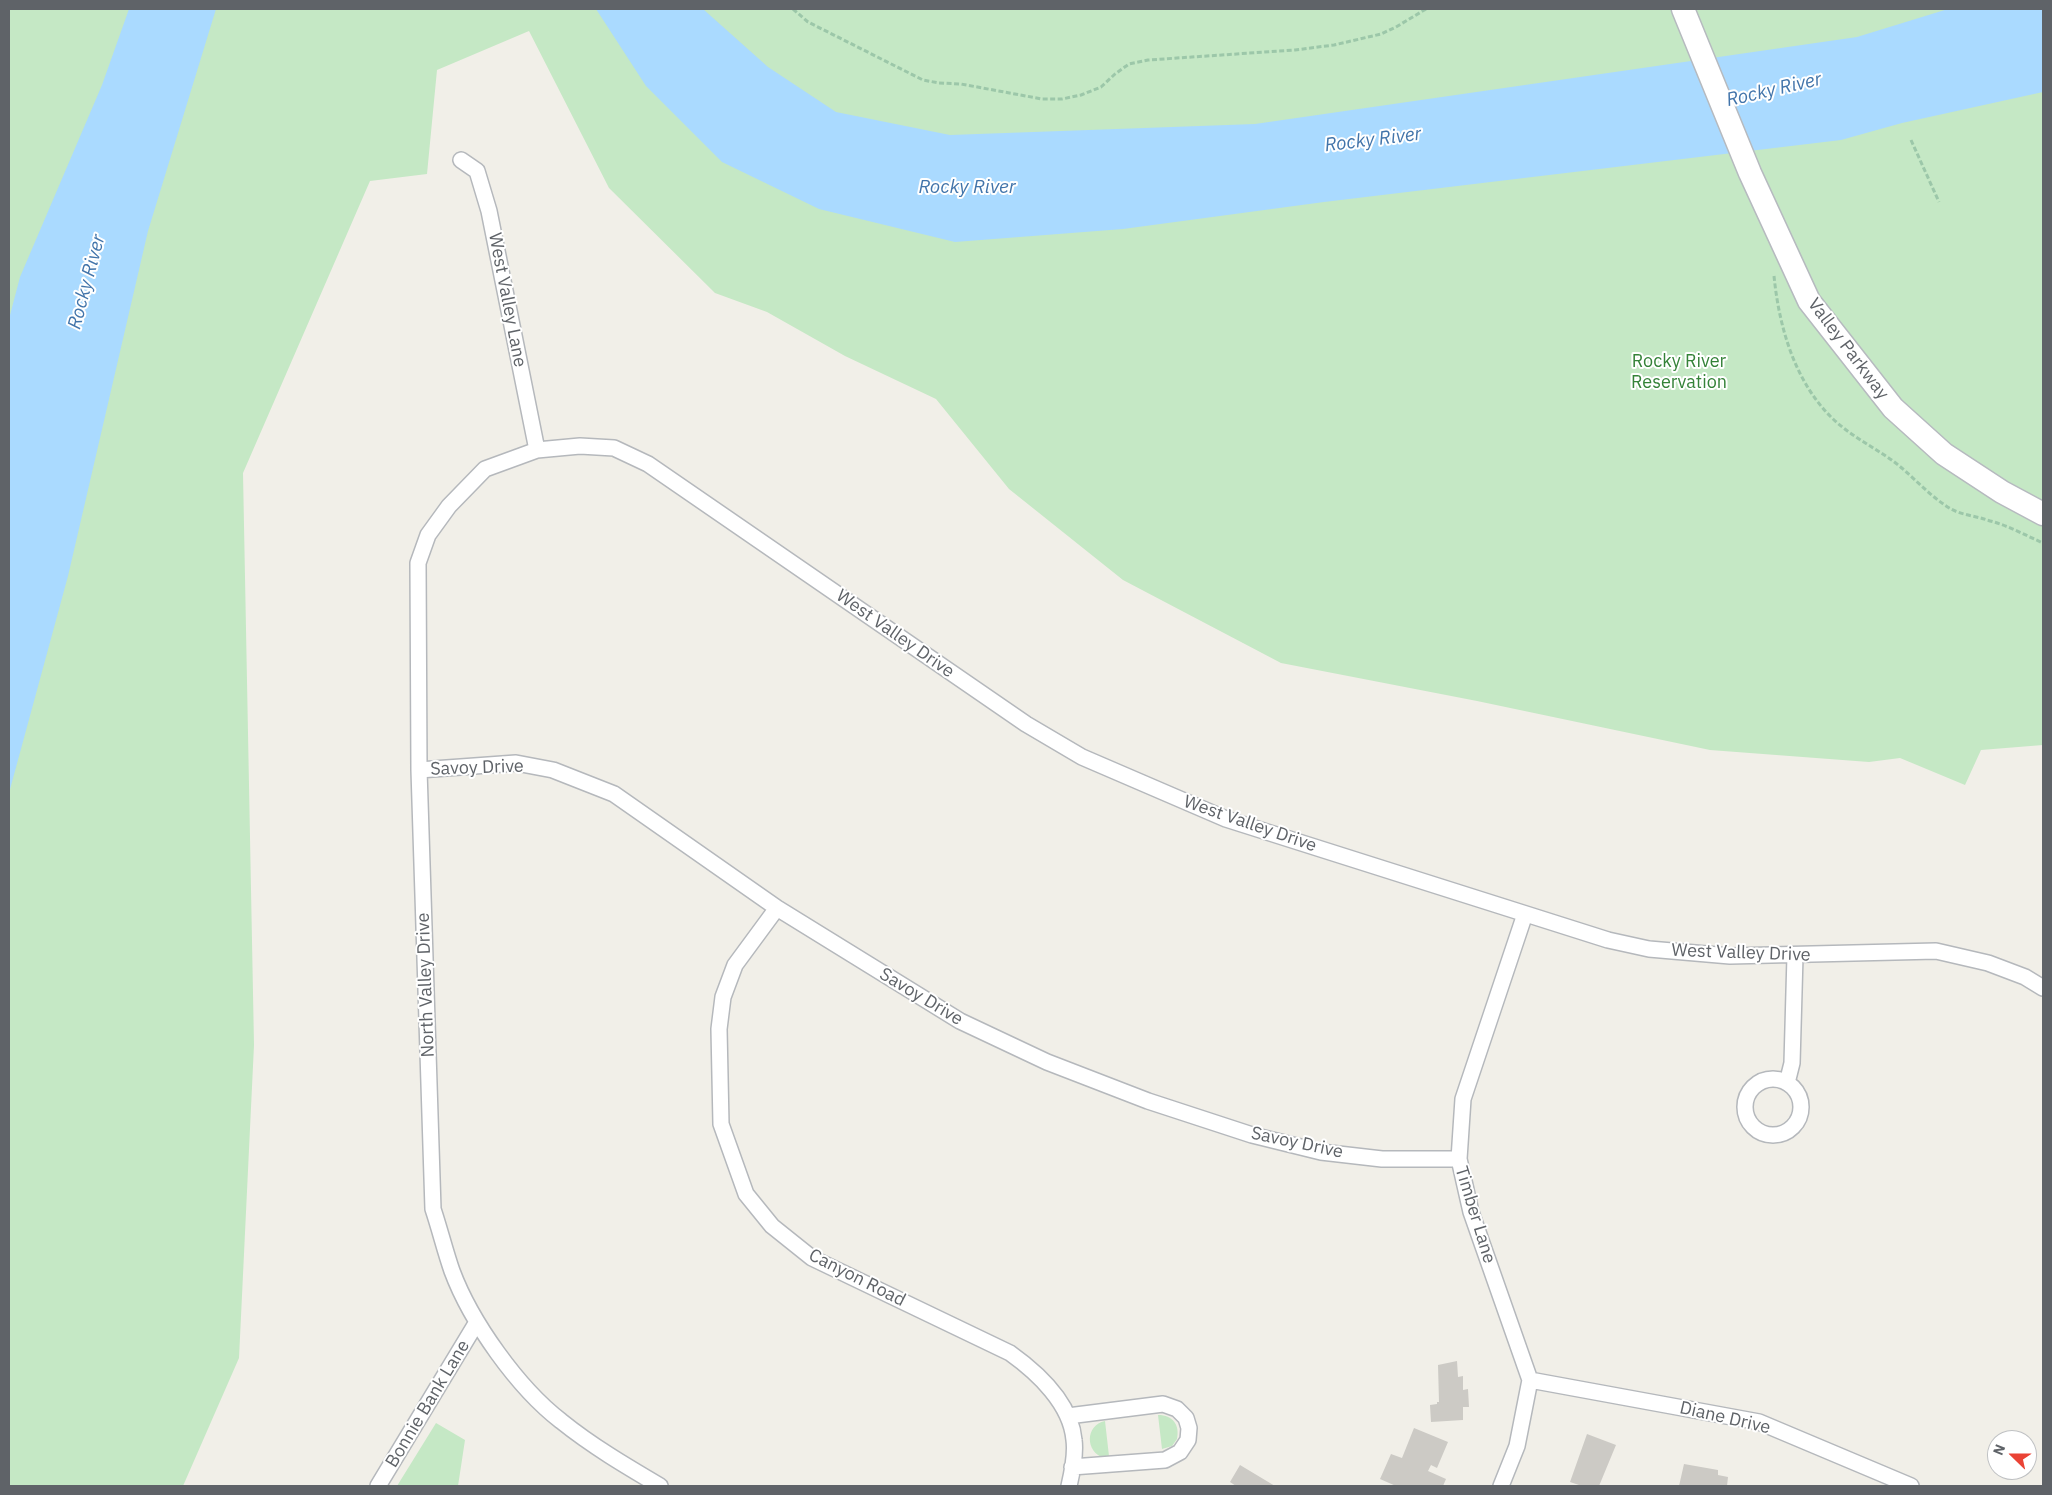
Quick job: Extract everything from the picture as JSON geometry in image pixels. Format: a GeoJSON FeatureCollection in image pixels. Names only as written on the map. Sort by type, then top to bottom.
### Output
{"type":"FeatureCollection","features":[{"type":"Feature","properties":{"kind":"street","name":"Valley Parkway"},"geometry":{"type":"LineString","coordinates":[[1683,9],[1750,172],[1809,300],[1894,408],[1944,454],[2002,492],[2043,514]]}},
{"type":"Feature","properties":{"kind":"street","name":"West Valley Lane"},"geometry":{"type":"LineString","coordinates":[[461,160],[477,171],[489,211],[537,450]]}},
{"type":"Feature","properties":{"kind":"street","name":"West Valley Drive"},"geometry":{"type":"LineString","coordinates":[[537,450],[580,446],[614,448],[648,464],[1026,724],[1082,757],[1226,819],[1608,940],[1649,949],[1730,956],[1796,956],[1936,951],[1988,963],[2025,977],[2043,988]]}},
{"type":"Feature","properties":{"kind":"street","name":"North Valley Drive"},"geometry":{"type":"LineString","coordinates":[[537,450],[485,469],[449,506],[428,534],[418,563],[419,770],[433,1209],[453,1272],[477,1322],[524,1386],[560,1420],[598,1448],[660,1486]]}},
{"type":"Feature","properties":{"kind":"street","name":"Savoy Drive"},"geometry":{"type":"LineString","coordinates":[[419,770],[516,763],[553,770],[614,794],[777,908],[960,1021],[1047,1062],[1148,1101],[1252,1135],[1322,1152],[1382,1159],[1458,1159]]}},
{"type":"Feature","properties":{"kind":"street","name":"Canyon Road"},"geometry":{"type":"LineString","coordinates":[[777,908],[735,965],[722,996],[719,1029],[720,1124],[746,1194],[772,1226],[812,1258],[1010,1353],[1034,1370],[1068,1416],[1074,1441],[1069,1486]]}},
{"type":"Feature","properties":{"kind":"street","name":"Timber Lane"},"geometry":{"type":"LineString","coordinates":[[1525,914],[1463,1099],[1458,1159],[1471,1212],[1530,1380]]}},
{"type":"Feature","properties":{"kind":"street"},"geometry":{"type":"LineString","coordinates":[[1787,1083],[1792,1063],[1796,956]]}},
{"type":"Feature","properties":{"kind":"street","name":"Bonnie Bank Lane"},"geometry":{"type":"LineString","coordinates":[[378,1486],[477,1322]]}},
{"type":"Feature","properties":{"kind":"street"},"geometry":{"type":"LineString","coordinates":[[1501,1486],[1517,1446],[1530,1380]]}},
{"type":"Feature","properties":{"kind":"street","name":"Diane Drive"},"geometry":{"type":"LineString","coordinates":[[1530,1380],[1759,1422],[1911,1486]]}},
{"type":"Feature","properties":{"kind":"street"},"geometry":{"type":"LineString","coordinates":[[1068,1416],[1163,1404],[1177,1409],[1186,1418],[1189,1428],[1188,1440],[1180,1452],[1165,1460],[1072,1467]]}},
{"type":"Feature","properties":{"kind":"path"},"geometry":{"type":"LineString","coordinates":[[793,9],[808,22],[923,80],[939,84],[961,84],[1042,99],[1062,99],[1081,95],[1101,87],[1114,74],[1129,64],[1148,60],[1295,50],[1334,45],[1380,34],[1426,9]]}},
{"type":"Feature","properties":{"kind":"path"},"geometry":{"type":"LineString","coordinates":[[1911,140],[1939,202]]}},
{"type":"Feature","properties":{"kind":"green space","name":"Rocky River Reservation"},"geometry":{"type":"Polygon","coordinates":[[[9,9],[2043,9],[2043,745],[1981,750],[1965,785],[1900,758],[1869,762],[1710,750],[1477,701],[1281,663],[1123,580],[1009,489],[936,399],[845,356],[767,312],[715,293],[609,188],[529,31],[437,70],[427,174],[370,181],[243,473],[254,1045],[239,1358],[183,1486],[9,1486],[9,9]]]}},
{"type":"Feature","properties":{"kind":"green space"},"geometry":{"type":"Polygon","coordinates":[[[1158,1415],[1171,1419],[1176,1425],[1178,1434],[1172,1446],[1162,1449],[1158,1415]]]}},
{"type":"Feature","properties":{"kind":"green space"},"geometry":{"type":"Polygon","coordinates":[[[1105,1421],[1109,1456],[1104,1458],[1093,1450],[1090,1439],[1091,1433],[1098,1423],[1105,1421]]]}},
{"type":"Feature","properties":{"kind":"green space"},"geometry":{"type":"Polygon","coordinates":[[[436,1423],[465,1440],[458,1486],[397,1486],[436,1423]]]}},
{"type":"Feature","properties":{"kind":"water","name":"Rocky River"},"geometry":{"type":"Polygon","coordinates":[[[129,9],[216,9],[148,231],[68,576],[9,793],[9,319],[20,277],[102,85],[129,9]]]}},
{"type":"Feature","properties":{"kind":"water","name":"Rocky River"},"geometry":{"type":"Polygon","coordinates":[[[596,9],[703,9],[768,67],[836,112],[950,135],[1255,124],[1857,37],[1948,9],[2043,9],[2043,92],[1902,123],[1841,140],[1324,202],[1123,229],[955,242],[819,209],[722,162],[646,86],[596,9]]]}},
{"type":"Feature","properties":{"kind":"building"},"geometry":{"type":"Polygon","coordinates":[[[1457,1361],[1458,1377],[1463,1376],[1463,1390],[1468,1389],[1469,1407],[1463,1407],[1463,1420],[1431,1422],[1430,1405],[1439,1402],[1438,1365],[1457,1361]]]}},
{"type":"Feature","properties":{"kind":"building"},"geometry":{"type":"Polygon","coordinates":[[[1414,1428],[1448,1442],[1437,1468],[1431,1465],[1428,1471],[1446,1479],[1443,1486],[1396,1486],[1380,1479],[1391,1454],[1402,1458],[1414,1428]]]}},
{"type":"Feature","properties":{"kind":"building"},"geometry":{"type":"Polygon","coordinates":[[[1587,1434],[1616,1445],[1599,1486],[1582,1486],[1570,1482],[1587,1434]]]}},
{"type":"Feature","properties":{"kind":"building"},"geometry":{"type":"Polygon","coordinates":[[[1684,1464],[1718,1470],[1718,1475],[1728,1477],[1727,1486],[1679,1486],[1684,1464]]]}},
{"type":"Feature","properties":{"kind":"building"},"geometry":{"type":"Polygon","coordinates":[[[1240,1465],[1275,1486],[1236,1486],[1230,1482],[1240,1465]]]}}]}
